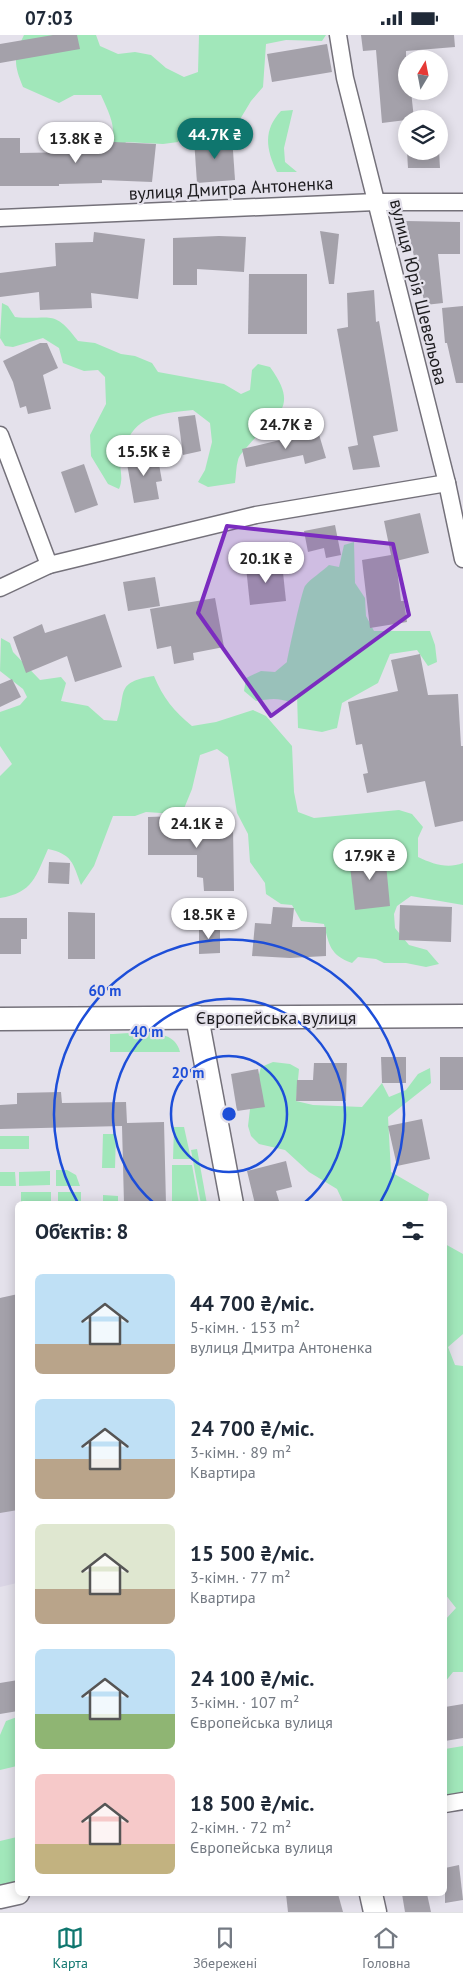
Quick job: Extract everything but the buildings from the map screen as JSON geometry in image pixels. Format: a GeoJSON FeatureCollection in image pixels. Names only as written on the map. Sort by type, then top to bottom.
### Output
{"type":"FeatureCollection","features":[{"type":"Feature","properties":{"kind":"main road","name":"Європейська вулиця"},"geometry":{"type":"LineString","coordinates":[[0,1019],[463,1016]]}},
{"type":"Feature","properties":{"kind":"main road"},"geometry":{"type":"LineString","coordinates":[[197,1017],[231,1201]]}},
{"type":"Feature","properties":{"kind":"main road"},"geometry":{"type":"LineString","coordinates":[[0,1897],[15,1894]]}},
{"type":"Feature","properties":{"kind":"main road"},"geometry":{"type":"LineString","coordinates":[[371,1896],[375,1912]]}},
{"type":"Feature","properties":{"kind":"street","name":"вулиця Юрія Шевельова"},"geometry":{"type":"LineString","coordinates":[[338,35],[346,78],[447,483],[463,559]]}},
{"type":"Feature","properties":{"kind":"street","name":"вулиця Дмитра Антоненка"},"geometry":{"type":"LineString","coordinates":[[0,219],[376,202],[463,202]]}},
{"type":"Feature","properties":{"kind":"street"},"geometry":{"type":"LineString","coordinates":[[0,435],[49,565]]}},
{"type":"Feature","properties":{"kind":"street"},"geometry":{"type":"LineString","coordinates":[[0,588],[49,565],[256,515],[447,483]]}},
{"type":"Feature","properties":{"kind":"street"},"geometry":{"type":"LineString","coordinates":[[447,1805],[463,1801]]}},
{"type":"Feature","properties":{"kind":"highlighted area"},"geometry":{"type":"Polygon","coordinates":[[[227,526],[393,544],[409,615],[271,716],[198,613],[227,526]]]}},
{"type":"Feature","properties":{"kind":"shaded area"},"geometry":{"type":"Polygon","coordinates":[[[15,1295],[15,1583],[0,1587],[0,1298],[15,1295]]]}},
{"type":"Feature","properties":{"kind":"green space"},"geometry":{"type":"Polygon","coordinates":[[[24,35],[96,35],[100,46],[118,54],[135,52],[151,55],[166,68],[184,77],[198,72],[199,35],[326,35],[322,41],[286,40],[266,44],[263,87],[251,101],[239,121],[190,126],[178,142],[163,144],[126,142],[119,151],[112,151],[112,122],[101,95],[74,95],[59,103],[23,87],[16,67],[16,55],[24,35]]]}},
{"type":"Feature","properties":{"kind":"green space"},"geometry":{"type":"Polygon","coordinates":[[[293,110],[284,148],[285,162],[297,172],[277,172],[269,148],[268,140],[271,125],[281,111],[293,110]]]}},
{"type":"Feature","properties":{"kind":"green space"},"geometry":{"type":"Polygon","coordinates":[[[2,303],[8,306],[15,317],[50,318],[56,320],[63,323],[78,341],[95,343],[121,354],[135,356],[152,363],[158,372],[224,384],[241,394],[250,390],[252,370],[258,364],[270,367],[284,394],[284,403],[274,419],[239,456],[235,483],[208,487],[198,482],[205,470],[212,442],[210,423],[193,410],[157,416],[141,423],[122,447],[120,456],[121,484],[119,489],[108,484],[91,456],[90,435],[106,404],[105,377],[98,370],[84,371],[63,363],[59,348],[43,338],[13,347],[5,346],[0,338],[2,303]]]}},
{"type":"Feature","properties":{"kind":"green space"},"geometry":{"type":"Polygon","coordinates":[[[354,542],[355,583],[365,598],[366,616],[374,631],[430,631],[435,645],[437,662],[428,666],[417,650],[390,654],[378,683],[342,703],[337,728],[322,732],[298,728],[297,694],[291,703],[278,699],[256,701],[244,691],[246,678],[261,671],[275,672],[287,662],[305,586],[329,565],[339,567],[344,545],[354,542]]]}},
{"type":"Feature","properties":{"kind":"green space"},"geometry":{"type":"Polygon","coordinates":[[[1,638],[10,643],[13,652],[40,680],[61,677],[66,683],[61,701],[88,706],[104,720],[117,721],[124,690],[127,685],[154,676],[170,704],[192,726],[216,722],[253,710],[266,716],[292,746],[294,792],[298,812],[314,818],[399,810],[412,814],[423,827],[418,838],[418,857],[440,865],[451,866],[463,863],[463,905],[411,896],[397,906],[394,914],[395,928],[409,945],[427,950],[439,964],[426,967],[406,963],[384,963],[376,959],[358,957],[352,963],[335,953],[327,938],[324,924],[301,921],[292,905],[281,904],[266,894],[265,883],[250,862],[248,834],[237,813],[228,757],[217,749],[200,755],[192,789],[183,811],[176,814],[146,812],[135,816],[113,816],[94,866],[81,885],[73,865],[67,857],[48,849],[32,882],[20,892],[0,898],[0,776],[12,764],[0,746],[0,712],[20,705],[27,697],[23,689],[0,671],[1,638]]]}},
{"type":"Feature","properties":{"kind":"green space"},"geometry":{"type":"Polygon","coordinates":[[[110,1034],[161,1034],[176,1043],[180,1052],[110,1052],[110,1034]]]}},
{"type":"Feature","properties":{"kind":"green space"},"geometry":{"type":"Polygon","coordinates":[[[273,1062],[290,1064],[299,1069],[296,1101],[313,1105],[362,1107],[382,1083],[389,1097],[406,1090],[418,1074],[430,1068],[431,1083],[388,1117],[391,1172],[429,1194],[428,1201],[343,1201],[337,1189],[309,1172],[285,1150],[259,1144],[251,1136],[248,1126],[250,1109],[261,1067],[273,1062]]]}},
{"type":"Feature","properties":{"kind":"green space"},"geometry":{"type":"Polygon","coordinates":[[[174,1127],[184,1127],[191,1159],[173,1159],[174,1127]]]}},
{"type":"Feature","properties":{"kind":"green space"},"geometry":{"type":"Polygon","coordinates":[[[103,1134],[116,1134],[115,1168],[102,1168],[103,1134]]]}},
{"type":"Feature","properties":{"kind":"green space"},"geometry":{"type":"Polygon","coordinates":[[[0,1136],[29,1136],[29,1149],[0,1149],[0,1136]]]}},
{"type":"Feature","properties":{"kind":"green space"},"geometry":{"type":"Polygon","coordinates":[[[197,1149],[206,1201],[200,1201],[191,1150],[197,1149]]]}},
{"type":"Feature","properties":{"kind":"green space"},"geometry":{"type":"Polygon","coordinates":[[[172,1165],[192,1165],[198,1201],[172,1201],[172,1165]]]}},
{"type":"Feature","properties":{"kind":"green space"},"geometry":{"type":"Polygon","coordinates":[[[56,1170],[67,1170],[76,1175],[80,1186],[56,1186],[56,1170]]]}},
{"type":"Feature","properties":{"kind":"green space"},"geometry":{"type":"Polygon","coordinates":[[[50,1171],[50,1185],[19,1186],[19,1172],[50,1171]]]}},
{"type":"Feature","properties":{"kind":"green space"},"geometry":{"type":"Polygon","coordinates":[[[0,1172],[15,1172],[16,1186],[0,1186],[0,1172]]]}},
{"type":"Feature","properties":{"kind":"green space"},"geometry":{"type":"Polygon","coordinates":[[[21,1192],[51,1192],[51,1201],[21,1201],[21,1192]]]}},
{"type":"Feature","properties":{"kind":"green space"},"geometry":{"type":"Polygon","coordinates":[[[58,1192],[81,1192],[81,1201],[58,1201],[58,1192]]]}},
{"type":"Feature","properties":{"kind":"green space"},"geometry":{"type":"Polygon","coordinates":[[[103,1195],[118,1196],[118,1201],[103,1201],[103,1195]]]}},
{"type":"Feature","properties":{"kind":"green space"},"geometry":{"type":"Polygon","coordinates":[[[447,1245],[463,1254],[463,1334],[448,1347],[455,1365],[463,1366],[463,1672],[453,1672],[447,1680],[447,1618],[456,1608],[447,1597],[447,1245]]]}},
{"type":"Feature","properties":{"kind":"green space"},"geometry":{"type":"Polygon","coordinates":[[[15,1718],[15,1766],[0,1770],[0,1735],[6,1721],[15,1718]]]}},
{"type":"Feature","properties":{"kind":"green space"},"geometry":{"type":"Polygon","coordinates":[[[463,1746],[463,1795],[447,1798],[447,1749],[463,1746]]]}},
{"type":"Feature","properties":{"kind":"green space"},"geometry":{"type":"Polygon","coordinates":[[[15,1837],[15,1883],[0,1887],[0,1841],[15,1837]]]}}]}
